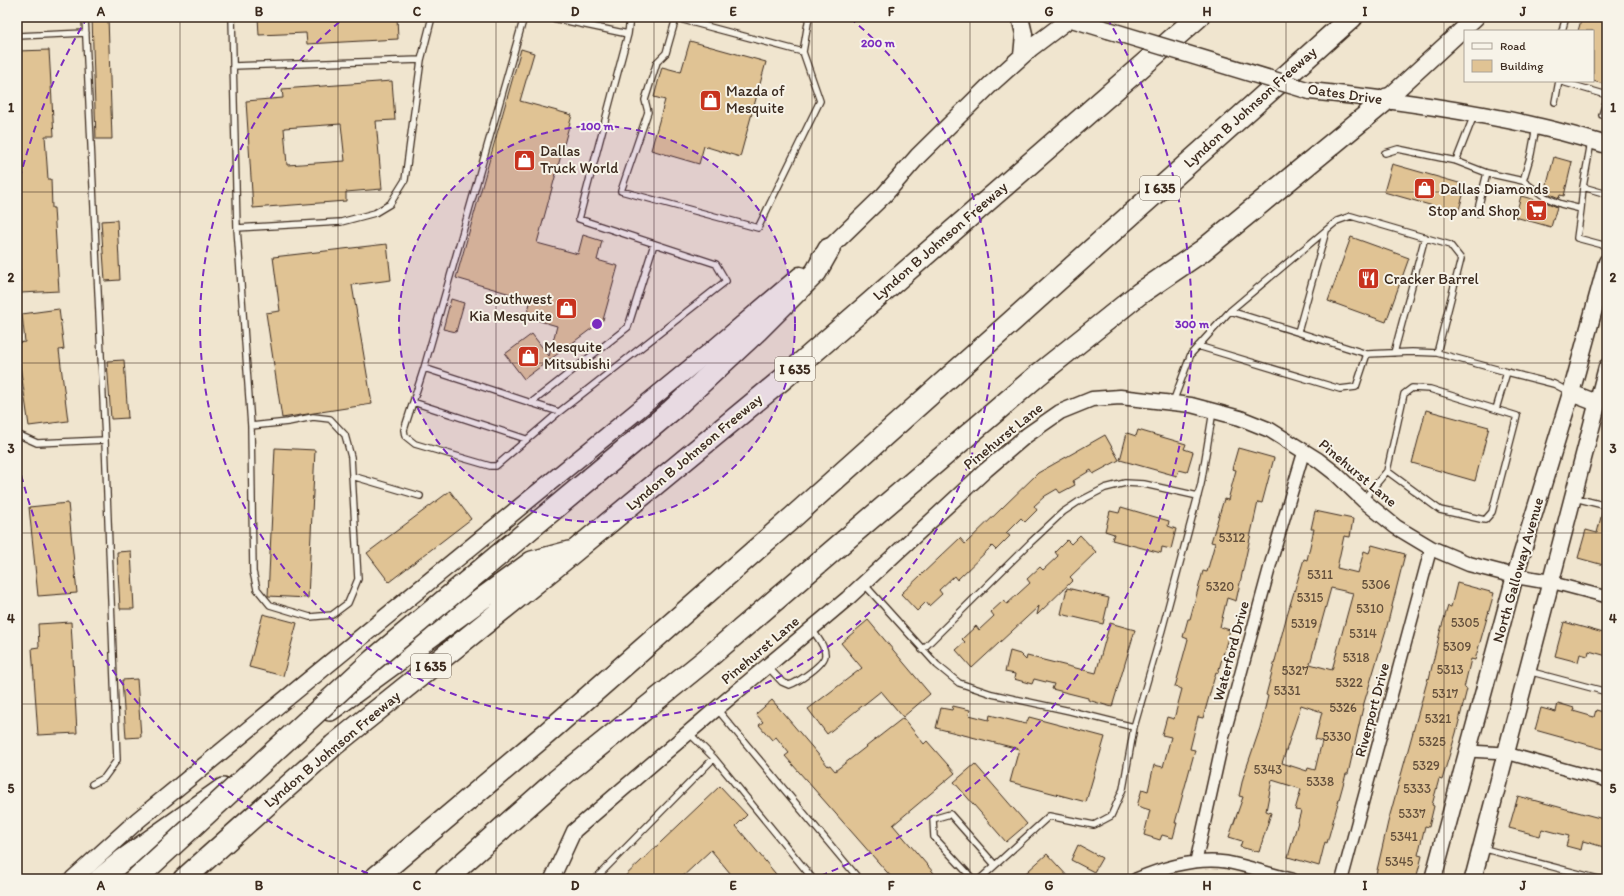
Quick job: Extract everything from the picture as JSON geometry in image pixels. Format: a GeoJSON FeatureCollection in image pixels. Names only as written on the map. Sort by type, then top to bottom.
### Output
{"type":"FeatureCollection","features":[{"type":"Feature","properties":{"kind":"highway","name":"Lyndon B Johnson Freeway"},"geometry":{"type":"LineString","coordinates":[[184,879],[334,745],[577,549],[784,378],[902,273],[1198,17]]}},
{"type":"Feature","properties":{"kind":"highway","name":"Lyndon B Johnson Freeway"},"geometry":{"type":"LineString","coordinates":[[374,879],[546,734],[792,518],[1352,17]]}},
{"type":"Feature","properties":{"kind":"highway"},"geometry":{"type":"LineString","coordinates":[[445,879],[551,785],[715,652],[1038,375],[1139,294],[1202,251],[1387,99]]}},
{"type":"Feature","properties":{"kind":"highway"},"geometry":{"type":"LineString","coordinates":[[136,879],[373,660],[672,410],[751,337],[816,272],[829,249]]}},
{"type":"Feature","properties":{"kind":"highway"},"geometry":{"type":"LineString","coordinates":[[100,879],[128,856],[254,769],[354,692],[532,562],[577,549]]}},
{"type":"Feature","properties":{"kind":"main road"},"geometry":{"type":"LineString","coordinates":[[1020,17],[1024,34],[1022,56]]}},
{"type":"Feature","properties":{"kind":"main road"},"geometry":{"type":"LineString","coordinates":[[1387,99],[1476,17]]}},
{"type":"Feature","properties":{"kind":"main road"},"geometry":{"type":"LineString","coordinates":[[73,879],[138,820],[741,326],[829,249],[884,195],[918,156],[954,119],[1022,56],[1069,18]]}},
{"type":"Feature","properties":{"kind":"main road","name":"Oates Drive"},"geometry":{"type":"LineString","coordinates":[[1069,18],[1310,91],[1387,99],[1474,114],[1536,126],[1607,145]]}},
{"type":"Feature","properties":{"kind":"main road","name":"North Galloway Avenue"},"geometry":{"type":"LineString","coordinates":[[1433,879],[1516,576],[1571,393],[1607,262]]}},
{"type":"Feature","properties":{"kind":"main road"},"geometry":{"type":"LineString","coordinates":[[1473,879],[1572,497],[1599,403],[1607,367]]}},
{"type":"Feature","properties":{"kind":"main road"},"geometry":{"type":"LineString","coordinates":[[1571,393],[1599,403]]}},
{"type":"Feature","properties":{"kind":"street","name":"Pinehurst Lane"},"geometry":{"type":"LineString","coordinates":[[552,879],[574,831],[864,584],[986,470],[1027,435],[1060,412],[1092,399],[1120,396],[1173,403],[1240,418],[1270,430],[1304,451],[1336,474],[1363,500],[1396,527],[1431,548],[1469,564],[1516,576],[1550,582],[1607,597]]}},
{"type":"Feature","properties":{"kind":"street","name":"Waterford Drive"},"geometry":{"type":"LineString","coordinates":[[1196,861],[1224,735],[1273,555],[1304,451]]}},
{"type":"Feature","properties":{"kind":"street","name":"Riverport Drive"},"geometry":{"type":"LineString","coordinates":[[1342,879],[1431,548]]}},
{"type":"Feature","properties":{"kind":"street"},"geometry":{"type":"LineString","coordinates":[[1468,750],[1506,753],[1607,781]]}},
{"type":"Feature","properties":{"kind":"street"},"geometry":{"type":"LineString","coordinates":[[1136,879],[1160,869],[1196,861],[1226,862],[1292,879]]}},
{"type":"Feature","properties":{"kind":"lane"},"geometry":{"type":"LineString","coordinates":[[85,17],[105,440],[117,760],[104,778],[92,784]]}},
{"type":"Feature","properties":{"kind":"lane"},"geometry":{"type":"LineString","coordinates":[[232,17],[237,228],[251,426],[253,572],[257,589],[270,605],[310,617],[332,615],[348,603],[358,579],[351,457],[345,435],[330,419],[313,417],[288,422],[251,426]]}},
{"type":"Feature","properties":{"kind":"lane"},"geometry":{"type":"LineString","coordinates":[[237,228],[341,222],[375,213],[390,204],[405,180],[421,60],[432,17]]}},
{"type":"Feature","properties":{"kind":"lane"},"geometry":{"type":"LineString","coordinates":[[524,17],[424,368],[404,430],[405,436],[415,444],[490,466],[496,466],[559,412],[726,281],[716,264],[578,219],[628,34],[630,17]]}},
{"type":"Feature","properties":{"kind":"lane"},"geometry":{"type":"LineString","coordinates":[[548,17],[628,34]]}},
{"type":"Feature","properties":{"kind":"lane"},"geometry":{"type":"LineString","coordinates":[[803,52],[674,18],[666,53],[656,62],[645,100],[648,112],[621,192],[758,228],[820,101],[803,52],[809,17]]}},
{"type":"Feature","properties":{"kind":"lane"},"geometry":{"type":"LineString","coordinates":[[1562,30],[1566,17]]}},
{"type":"Feature","properties":{"kind":"lane"},"geometry":{"type":"LineString","coordinates":[[17,36],[86,33]]}},
{"type":"Feature","properties":{"kind":"lane"},"geometry":{"type":"LineString","coordinates":[[233,66],[421,60]]}},
{"type":"Feature","properties":{"kind":"lane"},"geometry":{"type":"LineString","coordinates":[[1554,102],[1559,82]]}},
{"type":"Feature","properties":{"kind":"lane"},"geometry":{"type":"LineString","coordinates":[[1562,82],[1607,95]]}},
{"type":"Feature","properties":{"kind":"lane"},"geometry":{"type":"LineString","coordinates":[[1602,115],[1607,99]]}},
{"type":"Feature","properties":{"kind":"lane"},"geometry":{"type":"LineString","coordinates":[[1456,161],[1474,114]]}},
{"type":"Feature","properties":{"kind":"lane"},"geometry":{"type":"LineString","coordinates":[[1523,181],[1531,154],[1536,126]]}},
{"type":"Feature","properties":{"kind":"lane"},"geometry":{"type":"LineString","coordinates":[[1591,140],[1577,238],[1607,246]]}},
{"type":"Feature","properties":{"kind":"lane"},"geometry":{"type":"LineString","coordinates":[[1385,153],[1398,149],[1456,161],[1487,173],[1523,181],[1545,197],[1561,204],[1581,209]]}},
{"type":"Feature","properties":{"kind":"lane"},"geometry":{"type":"LineString","coordinates":[[1477,213],[1487,173]]}},
{"type":"Feature","properties":{"kind":"lane"},"geometry":{"type":"LineString","coordinates":[[1584,188],[1607,194]]}},
{"type":"Feature","properties":{"kind":"lane"},"geometry":{"type":"LineString","coordinates":[[1173,403],[1191,354],[1230,311],[1337,222],[1351,216],[1450,244],[1460,259],[1437,353]]}},
{"type":"Feature","properties":{"kind":"lane"},"geometry":{"type":"LineString","coordinates":[[1298,332],[1326,231]]}},
{"type":"Feature","properties":{"kind":"lane"},"geometry":{"type":"LineString","coordinates":[[1394,353],[1425,237]]}},
{"type":"Feature","properties":{"kind":"lane"},"geometry":{"type":"LineString","coordinates":[[531,402],[628,327],[654,244]]}},
{"type":"Feature","properties":{"kind":"lane"},"geometry":{"type":"LineString","coordinates":[[1230,311],[1367,354],[1437,353],[1554,384],[1571,393]]}},
{"type":"Feature","properties":{"kind":"lane"},"geometry":{"type":"LineString","coordinates":[[1198,346],[1340,389],[1356,387],[1367,354]]}},
{"type":"Feature","properties":{"kind":"lane"},"geometry":{"type":"LineString","coordinates":[[424,368],[559,412]]}},
{"type":"Feature","properties":{"kind":"lane"},"geometry":{"type":"LineString","coordinates":[[1496,409],[1507,372]]}},
{"type":"Feature","properties":{"kind":"lane"},"geometry":{"type":"LineString","coordinates":[[1363,500],[1387,471],[1404,394],[1412,388],[1430,389],[1517,416],[1492,512],[1485,520],[1440,510],[1387,471]]}},
{"type":"Feature","properties":{"kind":"lane"},"geometry":{"type":"LineString","coordinates":[[413,402],[526,439]]}},
{"type":"Feature","properties":{"kind":"lane"},"geometry":{"type":"LineString","coordinates":[[980,879],[1049,816],[1094,825],[1111,816],[1123,788],[1134,727],[1198,496],[1213,411]]}},
{"type":"Feature","properties":{"kind":"lane"},"geometry":{"type":"LineString","coordinates":[[17,434],[37,443],[105,440]]}},
{"type":"Feature","properties":{"kind":"lane"},"geometry":{"type":"LineString","coordinates":[[352,476],[420,496]]}},
{"type":"Feature","properties":{"kind":"lane"},"geometry":{"type":"LineString","coordinates":[[922,650],[1031,542],[1063,512],[1078,502],[1105,488],[1125,483],[1144,484],[1198,496]]}},
{"type":"Feature","properties":{"kind":"lane"},"geometry":{"type":"LineString","coordinates":[[1572,497],[1607,506]]}},
{"type":"Feature","properties":{"kind":"lane"},"geometry":{"type":"LineString","coordinates":[[864,584],[922,650],[958,683],[992,694],[1134,727]]}},
{"type":"Feature","properties":{"kind":"lane"},"geometry":{"type":"LineString","coordinates":[[768,667],[782,682],[789,685],[797,683],[823,660],[825,655],[812,629]]}},
{"type":"Feature","properties":{"kind":"lane"},"geometry":{"type":"LineString","coordinates":[[1527,671],[1607,692]]}},
{"type":"Feature","properties":{"kind":"lane"},"geometry":{"type":"LineString","coordinates":[[718,709],[859,879]]}},
{"type":"Feature","properties":{"kind":"lane"},"geometry":{"type":"LineString","coordinates":[[689,733],[714,758],[813,879]]}},
{"type":"Feature","properties":{"kind":"lane"},"geometry":{"type":"LineString","coordinates":[[595,879],[714,758]]}},
{"type":"Feature","properties":{"kind":"lane"},"geometry":{"type":"LineString","coordinates":[[973,879],[934,837],[933,819],[950,814],[995,865]]}},
{"type":"Feature","properties":{"kind":"lane"},"geometry":{"type":"LineString","coordinates":[[1481,848],[1599,879]]}},
{"type":"Feature","properties":{"kind":"building"},"geometry":{"type":"Polygon","coordinates":[[[92,17],[108,17],[112,139],[96,139],[92,17]]]}},
{"type":"Feature","properties":{"kind":"building"},"geometry":{"type":"Polygon","coordinates":[[[258,17],[397,17],[398,39],[307,44],[306,33],[259,35],[258,17]]]}},
{"type":"Feature","properties":{"kind":"building"},"geometry":{"type":"Polygon","coordinates":[[[1582,17],[1607,17],[1607,85],[1594,81],[1594,30],[1578,30],[1582,17]]]}},
{"type":"Feature","properties":{"kind":"building","name":"Mazda of Mesquite"},"geometry":{"type":"Polygon","coordinates":[[[690,41],[766,62],[740,157],[704,146],[699,164],[651,150],[665,100],[654,97],[662,67],[681,72],[690,41]]]}},
{"type":"Feature","properties":{"kind":"building"},"geometry":{"type":"Polygon","coordinates":[[[521,49],[534,53],[520,101],[572,115],[537,243],[578,254],[583,235],[602,241],[597,260],[618,266],[603,320],[524,379],[505,354],[532,334],[549,356],[557,326],[526,317],[531,300],[456,278],[521,49]]]}},
{"type":"Feature","properties":{"kind":"building"},"geometry":{"type":"Polygon","coordinates":[[[49,50],[54,136],[45,136],[48,179],[51,179],[52,208],[54,208],[59,291],[21,293],[20,269],[17,269],[17,51],[49,50]]]}},
{"type":"Feature","properties":{"kind":"building"},"geometry":{"type":"Polygon","coordinates":[[[392,81],[395,120],[376,121],[382,189],[346,192],[346,201],[253,208],[246,101],[283,98],[282,89],[392,81]],[[341,124],[284,128],[287,165],[345,161],[341,124]]]}},
{"type":"Feature","properties":{"kind":"building"},"geometry":{"type":"Polygon","coordinates":[[[1554,157],[1572,162],[1564,196],[1560,195],[1559,198],[1545,192],[1554,157]]]}},
{"type":"Feature","properties":{"kind":"building","name":"Dallas Diamonds"},"geometry":{"type":"Polygon","coordinates":[[[1392,164],[1466,185],[1458,213],[1384,192],[1392,164]]]}},
{"type":"Feature","properties":{"kind":"building","name":"Stop and Shop"},"geometry":{"type":"Polygon","coordinates":[[[1521,196],[1543,201],[1557,207],[1551,227],[1515,217],[1521,196]]]}},
{"type":"Feature","properties":{"kind":"building"},"geometry":{"type":"Polygon","coordinates":[[[117,220],[120,280],[105,281],[101,221],[117,220]]]}},
{"type":"Feature","properties":{"kind":"building","name":"Cracker Barrel"},"geometry":{"type":"Polygon","coordinates":[[[1351,237],[1409,258],[1386,322],[1328,301],[1351,237]]]}},
{"type":"Feature","properties":{"kind":"building"},"geometry":{"type":"Polygon","coordinates":[[[387,244],[391,280],[352,285],[372,404],[282,418],[266,313],[280,311],[273,257],[387,244]]]}},
{"type":"Feature","properties":{"kind":"building"},"geometry":{"type":"Polygon","coordinates":[[[451,299],[464,303],[456,332],[443,329],[451,299]]]}},
{"type":"Feature","properties":{"kind":"building"},"geometry":{"type":"Polygon","coordinates":[[[59,309],[64,349],[59,350],[68,421],[29,426],[17,345],[17,343],[25,342],[22,314],[59,309]]]}},
{"type":"Feature","properties":{"kind":"building"},"geometry":{"type":"Polygon","coordinates":[[[124,360],[128,418],[111,419],[107,361],[124,360]]]}},
{"type":"Feature","properties":{"kind":"building"},"geometry":{"type":"Polygon","coordinates":[[[1426,410],[1489,427],[1475,481],[1412,463],[1426,410]]]}},
{"type":"Feature","properties":{"kind":"building"},"geometry":{"type":"Polygon","coordinates":[[[1138,430],[1186,444],[1184,449],[1193,452],[1187,472],[1179,470],[1177,476],[1120,460],[1127,433],[1136,436],[1138,430]]]}},
{"type":"Feature","properties":{"kind":"building"},"geometry":{"type":"Polygon","coordinates":[[[1105,435],[1119,460],[1093,474],[1091,470],[1073,481],[1075,485],[1060,493],[1057,489],[1045,496],[1034,506],[1037,510],[1025,522],[1021,518],[1006,533],[1010,536],[996,550],[992,546],[957,580],[954,576],[939,590],[942,594],[929,606],[926,602],[917,611],[901,594],[960,538],[965,544],[1038,473],[1105,435]]]}},
{"type":"Feature","properties":{"kind":"building"},"geometry":{"type":"Polygon","coordinates":[[[275,448],[315,450],[308,598],[268,596],[275,448]]]}},
{"type":"Feature","properties":{"kind":"building"},"geometry":{"type":"Polygon","coordinates":[[[1238,448],[1274,458],[1262,503],[1258,502],[1236,601],[1227,598],[1220,627],[1230,630],[1203,718],[1198,717],[1190,749],[1195,750],[1175,823],[1177,823],[1173,838],[1162,835],[1160,840],[1144,835],[1150,810],[1137,806],[1142,789],[1148,791],[1154,765],[1163,767],[1171,737],[1162,735],[1167,717],[1174,719],[1182,689],[1175,687],[1188,639],[1183,637],[1188,619],[1190,619],[1203,571],[1207,572],[1215,543],[1211,542],[1224,499],[1228,500],[1236,470],[1232,469],[1238,448]]]}},
{"type":"Feature","properties":{"kind":"building"},"geometry":{"type":"Polygon","coordinates":[[[450,491],[471,519],[389,582],[367,553],[450,491]]]}},
{"type":"Feature","properties":{"kind":"building"},"geometry":{"type":"Polygon","coordinates":[[[68,503],[77,593],[38,596],[29,507],[68,503]]]}},
{"type":"Feature","properties":{"kind":"building"},"geometry":{"type":"Polygon","coordinates":[[[1121,507],[1169,521],[1168,526],[1176,529],[1171,549],[1162,547],[1161,553],[1112,540],[1114,534],[1105,531],[1110,511],[1119,513],[1121,507]]]}},
{"type":"Feature","properties":{"kind":"building"},"geometry":{"type":"Polygon","coordinates":[[[1603,509],[1607,510],[1607,566],[1578,558],[1586,530],[1597,533],[1603,509]]]}},
{"type":"Feature","properties":{"kind":"building"},"geometry":{"type":"Polygon","coordinates":[[[1315,511],[1353,519],[1350,537],[1344,536],[1337,568],[1358,573],[1364,551],[1369,553],[1372,545],[1405,554],[1386,630],[1364,703],[1348,774],[1346,774],[1319,866],[1288,857],[1301,811],[1295,810],[1301,789],[1272,780],[1266,811],[1271,813],[1259,852],[1240,847],[1242,841],[1229,837],[1243,797],[1239,796],[1243,778],[1260,728],[1268,696],[1266,695],[1287,615],[1304,559],[1307,560],[1314,529],[1311,529],[1315,511]],[[1331,588],[1310,664],[1332,670],[1353,593],[1331,588]],[[1301,705],[1282,763],[1307,771],[1308,768],[1315,770],[1322,741],[1315,739],[1322,712],[1301,705]]]}},
{"type":"Feature","properties":{"kind":"building"},"geometry":{"type":"Polygon","coordinates":[[[1080,535],[1096,552],[1070,577],[1073,580],[1037,615],[1039,606],[972,668],[956,650],[965,642],[962,639],[976,626],[979,630],[994,616],[991,612],[1003,601],[1007,604],[1030,583],[1027,579],[1040,567],[1043,570],[1058,556],[1055,552],[1067,540],[1071,544],[1080,535]]]}},
{"type":"Feature","properties":{"kind":"building"},"geometry":{"type":"Polygon","coordinates":[[[131,551],[134,609],[120,609],[117,552],[131,551]]]}},
{"type":"Feature","properties":{"kind":"building"},"geometry":{"type":"Polygon","coordinates":[[[1457,583],[1494,593],[1475,660],[1471,659],[1464,688],[1467,689],[1456,733],[1442,780],[1439,779],[1432,805],[1434,806],[1429,827],[1425,826],[1418,855],[1422,856],[1416,879],[1375,879],[1388,822],[1428,678],[1429,679],[1440,632],[1448,606],[1451,607],[1457,583]]]}},
{"type":"Feature","properties":{"kind":"building"},"geometry":{"type":"Polygon","coordinates":[[[1067,588],[1109,598],[1103,624],[1061,614],[1067,588]]]}},
{"type":"Feature","properties":{"kind":"building"},"geometry":{"type":"Polygon","coordinates":[[[263,614],[297,623],[283,676],[249,667],[263,614]]]}},
{"type":"Feature","properties":{"kind":"building"},"geometry":{"type":"Polygon","coordinates":[[[868,620],[930,694],[903,717],[881,691],[827,734],[808,709],[862,668],[841,643],[868,620]]]}},
{"type":"Feature","properties":{"kind":"building"},"geometry":{"type":"Polygon","coordinates":[[[71,622],[77,733],[38,735],[32,648],[39,647],[38,624],[71,622]]]}},
{"type":"Feature","properties":{"kind":"building"},"geometry":{"type":"Polygon","coordinates":[[[1564,622],[1607,634],[1607,656],[1589,651],[1588,656],[1580,654],[1578,662],[1555,656],[1564,622]]]}},
{"type":"Feature","properties":{"kind":"building"},"geometry":{"type":"Polygon","coordinates":[[[1110,623],[1135,630],[1112,707],[1088,700],[1088,698],[1052,689],[1054,684],[1034,679],[1032,684],[1014,679],[1015,674],[1005,672],[1010,651],[1020,654],[1026,660],[1027,656],[1096,673],[1110,623]]]}},
{"type":"Feature","properties":{"kind":"building"},"geometry":{"type":"Polygon","coordinates":[[[137,679],[141,737],[126,738],[122,680],[137,679]]]}},
{"type":"Feature","properties":{"kind":"building"},"geometry":{"type":"Polygon","coordinates":[[[772,700],[828,766],[830,765],[835,771],[903,718],[924,744],[927,741],[955,773],[893,825],[939,879],[893,879],[785,756],[789,753],[776,737],[772,740],[759,725],[763,722],[756,714],[772,700]]]}},
{"type":"Feature","properties":{"kind":"building"},"geometry":{"type":"Polygon","coordinates":[[[1558,703],[1574,708],[1573,711],[1594,717],[1596,710],[1607,713],[1607,750],[1535,730],[1541,708],[1556,712],[1558,703]]]}},
{"type":"Feature","properties":{"kind":"building"},"geometry":{"type":"Polygon","coordinates":[[[953,706],[970,710],[969,715],[989,720],[990,715],[1026,724],[1029,717],[1105,737],[1086,802],[1010,782],[1019,749],[936,728],[941,708],[952,710],[953,706]]]}},
{"type":"Feature","properties":{"kind":"building"},"geometry":{"type":"Polygon","coordinates":[[[975,764],[1027,824],[1006,842],[954,782],[975,764]]]}},
{"type":"Feature","properties":{"kind":"building"},"geometry":{"type":"Polygon","coordinates":[[[720,786],[747,815],[736,826],[780,879],[735,879],[711,850],[680,879],[622,879],[720,786]]]}},
{"type":"Feature","properties":{"kind":"building"},"geometry":{"type":"Polygon","coordinates":[[[1518,796],[1607,820],[1607,848],[1583,841],[1581,850],[1566,846],[1569,836],[1542,829],[1540,836],[1509,828],[1518,796]]]}},
{"type":"Feature","properties":{"kind":"building"},"geometry":{"type":"Polygon","coordinates":[[[1078,845],[1102,858],[1094,872],[1071,860],[1078,845]]]}},
{"type":"Feature","properties":{"kind":"building"},"geometry":{"type":"Polygon","coordinates":[[[1047,854],[1070,879],[1019,879],[1047,854]]]}},
{"type":"Feature","properties":{"kind":"place","name":"Mazda of Mesquite"},"geometry":{"type":"Point","coordinates":[710,100]}},
{"type":"Feature","properties":{"kind":"place","name":"Dallas Truck World"},"geometry":{"type":"Point","coordinates":[524,160]}},
{"type":"Feature","properties":{"kind":"place","name":"Dallas Diamonds"},"geometry":{"type":"Point","coordinates":[1425,189]}},
{"type":"Feature","properties":{"kind":"place","name":"Stop and Shop"},"geometry":{"type":"Point","coordinates":[1536,211]}},
{"type":"Feature","properties":{"kind":"place","name":"Cracker Barrel"},"geometry":{"type":"Point","coordinates":[1368,279]}},
{"type":"Feature","properties":{"kind":"place","name":"Southwest Kia Mesquite"},"geometry":{"type":"Point","coordinates":[567,308]}},
{"type":"Feature","properties":{"kind":"place","name":"Mesquite Mitsubishi"},"geometry":{"type":"Point","coordinates":[528,356]}}]}
